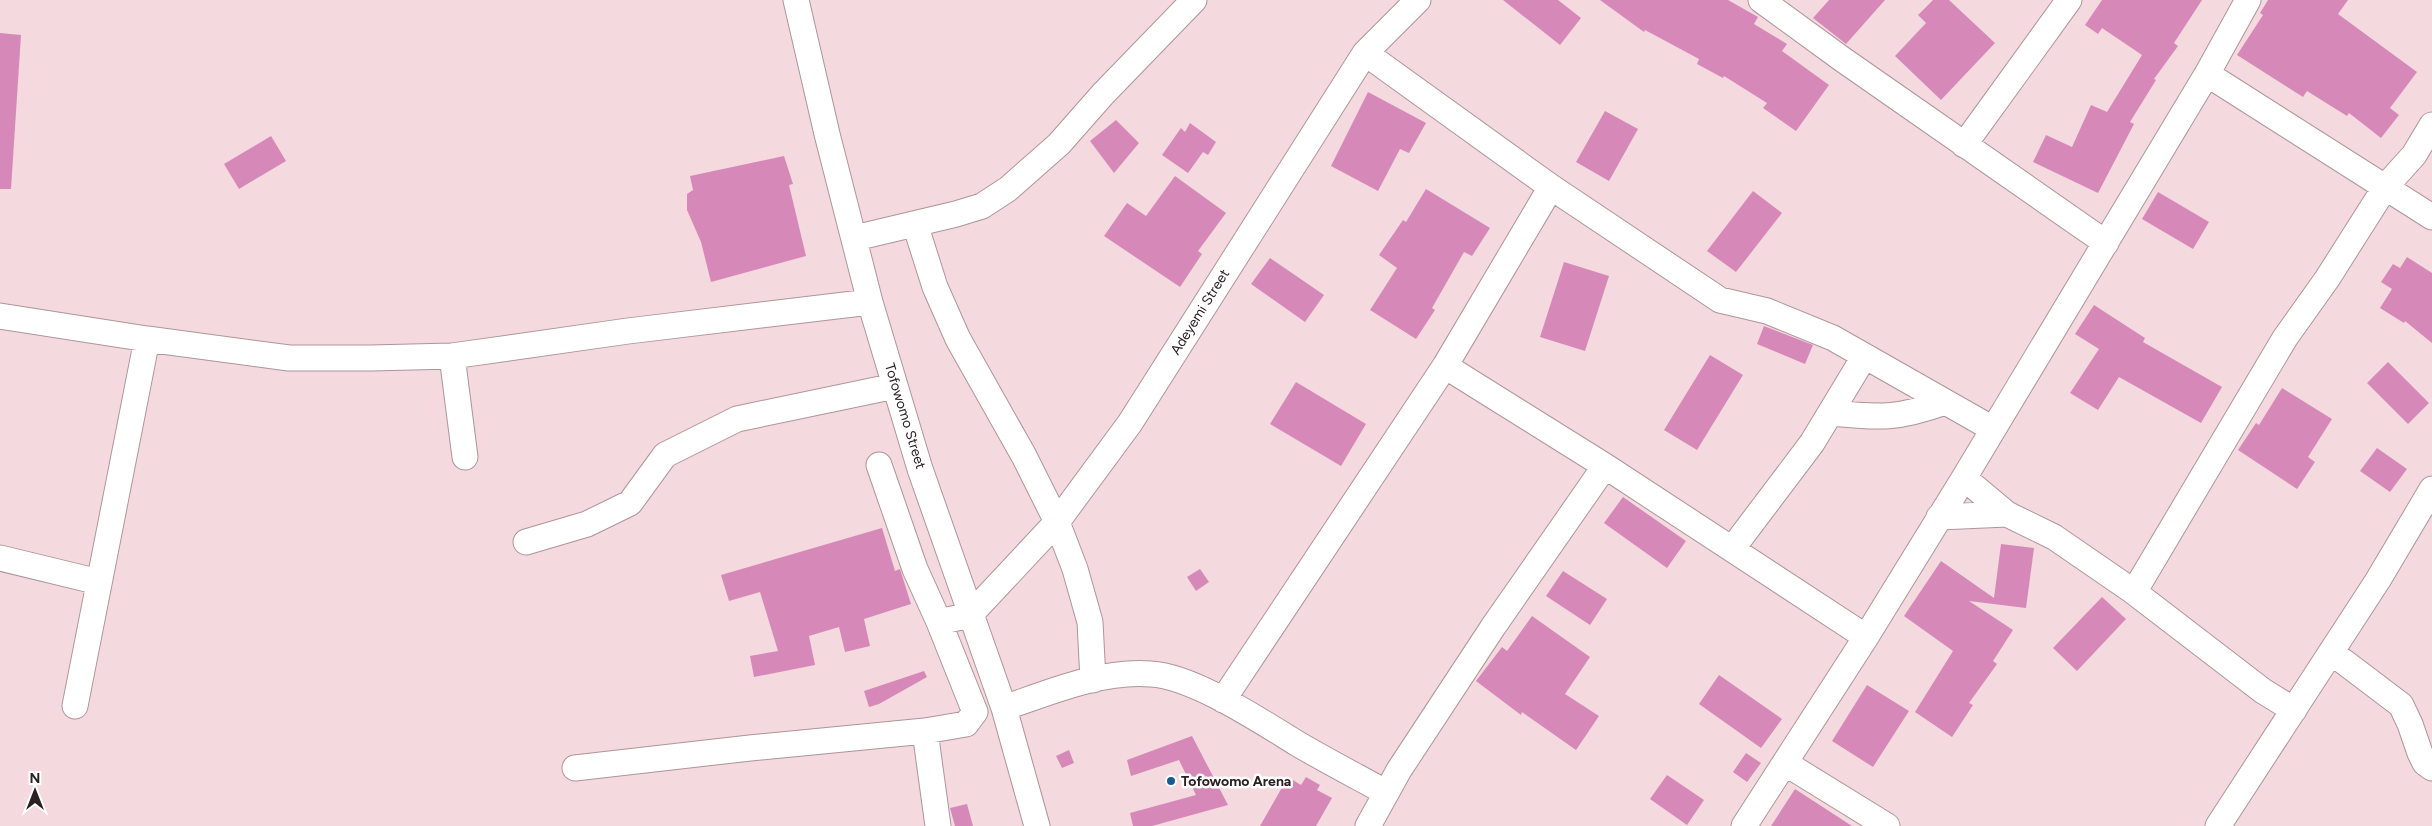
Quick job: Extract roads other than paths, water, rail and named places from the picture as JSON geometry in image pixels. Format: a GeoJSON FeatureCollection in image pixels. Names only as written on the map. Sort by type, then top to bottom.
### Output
{"type":"FeatureCollection","features":[{"type":"Feature","properties":{"kind":"street","name":"Tofowomo Street"},"geometry":{"type":"LineString","coordinates":[[796,0],[827,134],[870,302],[920,469],[1004,708],[1037,826]]}},
{"type":"Feature","properties":{"kind":"street"},"geometry":{"type":"LineString","coordinates":[[855,238],[982,206],[1008,189],[1059,144],[1102,94],[1194,0]]}},
{"type":"Feature","properties":{"kind":"street","name":"Adeyemi Street"},"geometry":{"type":"LineString","coordinates":[[970,615],[1057,522],[1130,423],[1364,53],[1418,0]]}},
{"type":"Feature","properties":{"kind":"street"},"geometry":{"type":"LineString","coordinates":[[1761,0],[2106,244]]}},
{"type":"Feature","properties":{"kind":"street"},"geometry":{"type":"LineString","coordinates":[[1964,144],[2069,0]]}},
{"type":"Feature","properties":{"kind":"street"},"geometry":{"type":"LineString","coordinates":[[1744,826],[1866,637],[1964,478],[2106,244],[2207,74],[2248,0]]}},
{"type":"Feature","properties":{"kind":"street"},"geometry":{"type":"LineString","coordinates":[[1364,53],[1551,187],[1720,300],[1767,311],[1833,338],[1993,429]]}},
{"type":"Feature","properties":{"kind":"street"},"geometry":{"type":"LineString","coordinates":[[2207,74],[2432,217]]}},
{"type":"Feature","properties":{"kind":"street"},"geometry":{"type":"LineString","coordinates":[[2134,592],[2285,338],[2328,280],[2386,186],[2414,155],[2432,125]]}},
{"type":"Feature","properties":{"kind":"street"},"geometry":{"type":"LineString","coordinates":[[1223,700],[1446,366],[1551,187]]}},
{"type":"Feature","properties":{"kind":"street"},"geometry":{"type":"LineString","coordinates":[[915,224],[935,287],[958,339],[1024,456],[1057,522],[1075,569],[1090,622],[1093,680]]}},
{"type":"Feature","properties":{"kind":"street"},"geometry":{"type":"LineString","coordinates":[[0,316],[147,339],[289,358],[452,356],[628,331],[870,302]]}},
{"type":"Feature","properties":{"kind":"street"},"geometry":{"type":"LineString","coordinates":[[75,706],[147,339]]}},
{"type":"Feature","properties":{"kind":"street"},"geometry":{"type":"LineString","coordinates":[[452,356],[465,457]]}},
{"type":"Feature","properties":{"kind":"street"},"geometry":{"type":"LineString","coordinates":[[1732,549],[1812,443],[1864,357]]}},
{"type":"Feature","properties":{"kind":"street"},"geometry":{"type":"LineString","coordinates":[[1446,366],[1605,466],[1866,637]]}},
{"type":"Feature","properties":{"kind":"street"},"geometry":{"type":"LineString","coordinates":[[526,542],[588,524],[630,503],[665,455],[737,419],[895,386]]}},
{"type":"Feature","properties":{"kind":"street"},"geometry":{"type":"LineString","coordinates":[[1831,413],[1880,418],[1914,414],[1945,402]]}},
{"type":"Feature","properties":{"kind":"street"},"geometry":{"type":"LineString","coordinates":[[576,768],[750,748],[925,732],[966,724],[975,712],[939,622],[915,569],[879,465]]}},
{"type":"Feature","properties":{"kind":"street"},"geometry":{"type":"LineString","coordinates":[[1368,826],[1385,792],[1492,627],[1605,466]]}},
{"type":"Feature","properties":{"kind":"street"},"geometry":{"type":"LineString","coordinates":[[1964,478],[2007,514],[2054,536],[2134,592],[2264,691],[2294,710]]}},
{"type":"Feature","properties":{"kind":"street"},"geometry":{"type":"LineString","coordinates":[[2218,826],[2378,580],[2432,489]]}},
{"type":"Feature","properties":{"kind":"street"},"geometry":{"type":"LineString","coordinates":[[1939,517],[2007,514]]}},
{"type":"Feature","properties":{"kind":"street"},"geometry":{"type":"LineString","coordinates":[[0,558],[99,582]]}},
{"type":"Feature","properties":{"kind":"street"},"geometry":{"type":"LineString","coordinates":[[939,622],[970,615]]}},
{"type":"Feature","properties":{"kind":"street"},"geometry":{"type":"LineString","coordinates":[[2331,652],[2401,705],[2420,753],[2425,763],[2432,768]]}},
{"type":"Feature","properties":{"kind":"street"},"geometry":{"type":"LineString","coordinates":[[1004,708],[1093,680],[1122,674],[1153,674],[1180,681],[1223,700],[1385,792]]}},
{"type":"Feature","properties":{"kind":"street"},"geometry":{"type":"LineString","coordinates":[[925,732],[938,826]]}},
{"type":"Feature","properties":{"kind":"street"},"geometry":{"type":"LineString","coordinates":[[1785,763],[1887,826]]}},
{"type":"Feature","properties":{"kind":"place","name":"Tofowomo Arena"},"geometry":{"type":"Point","coordinates":[1171,781]}}]}
